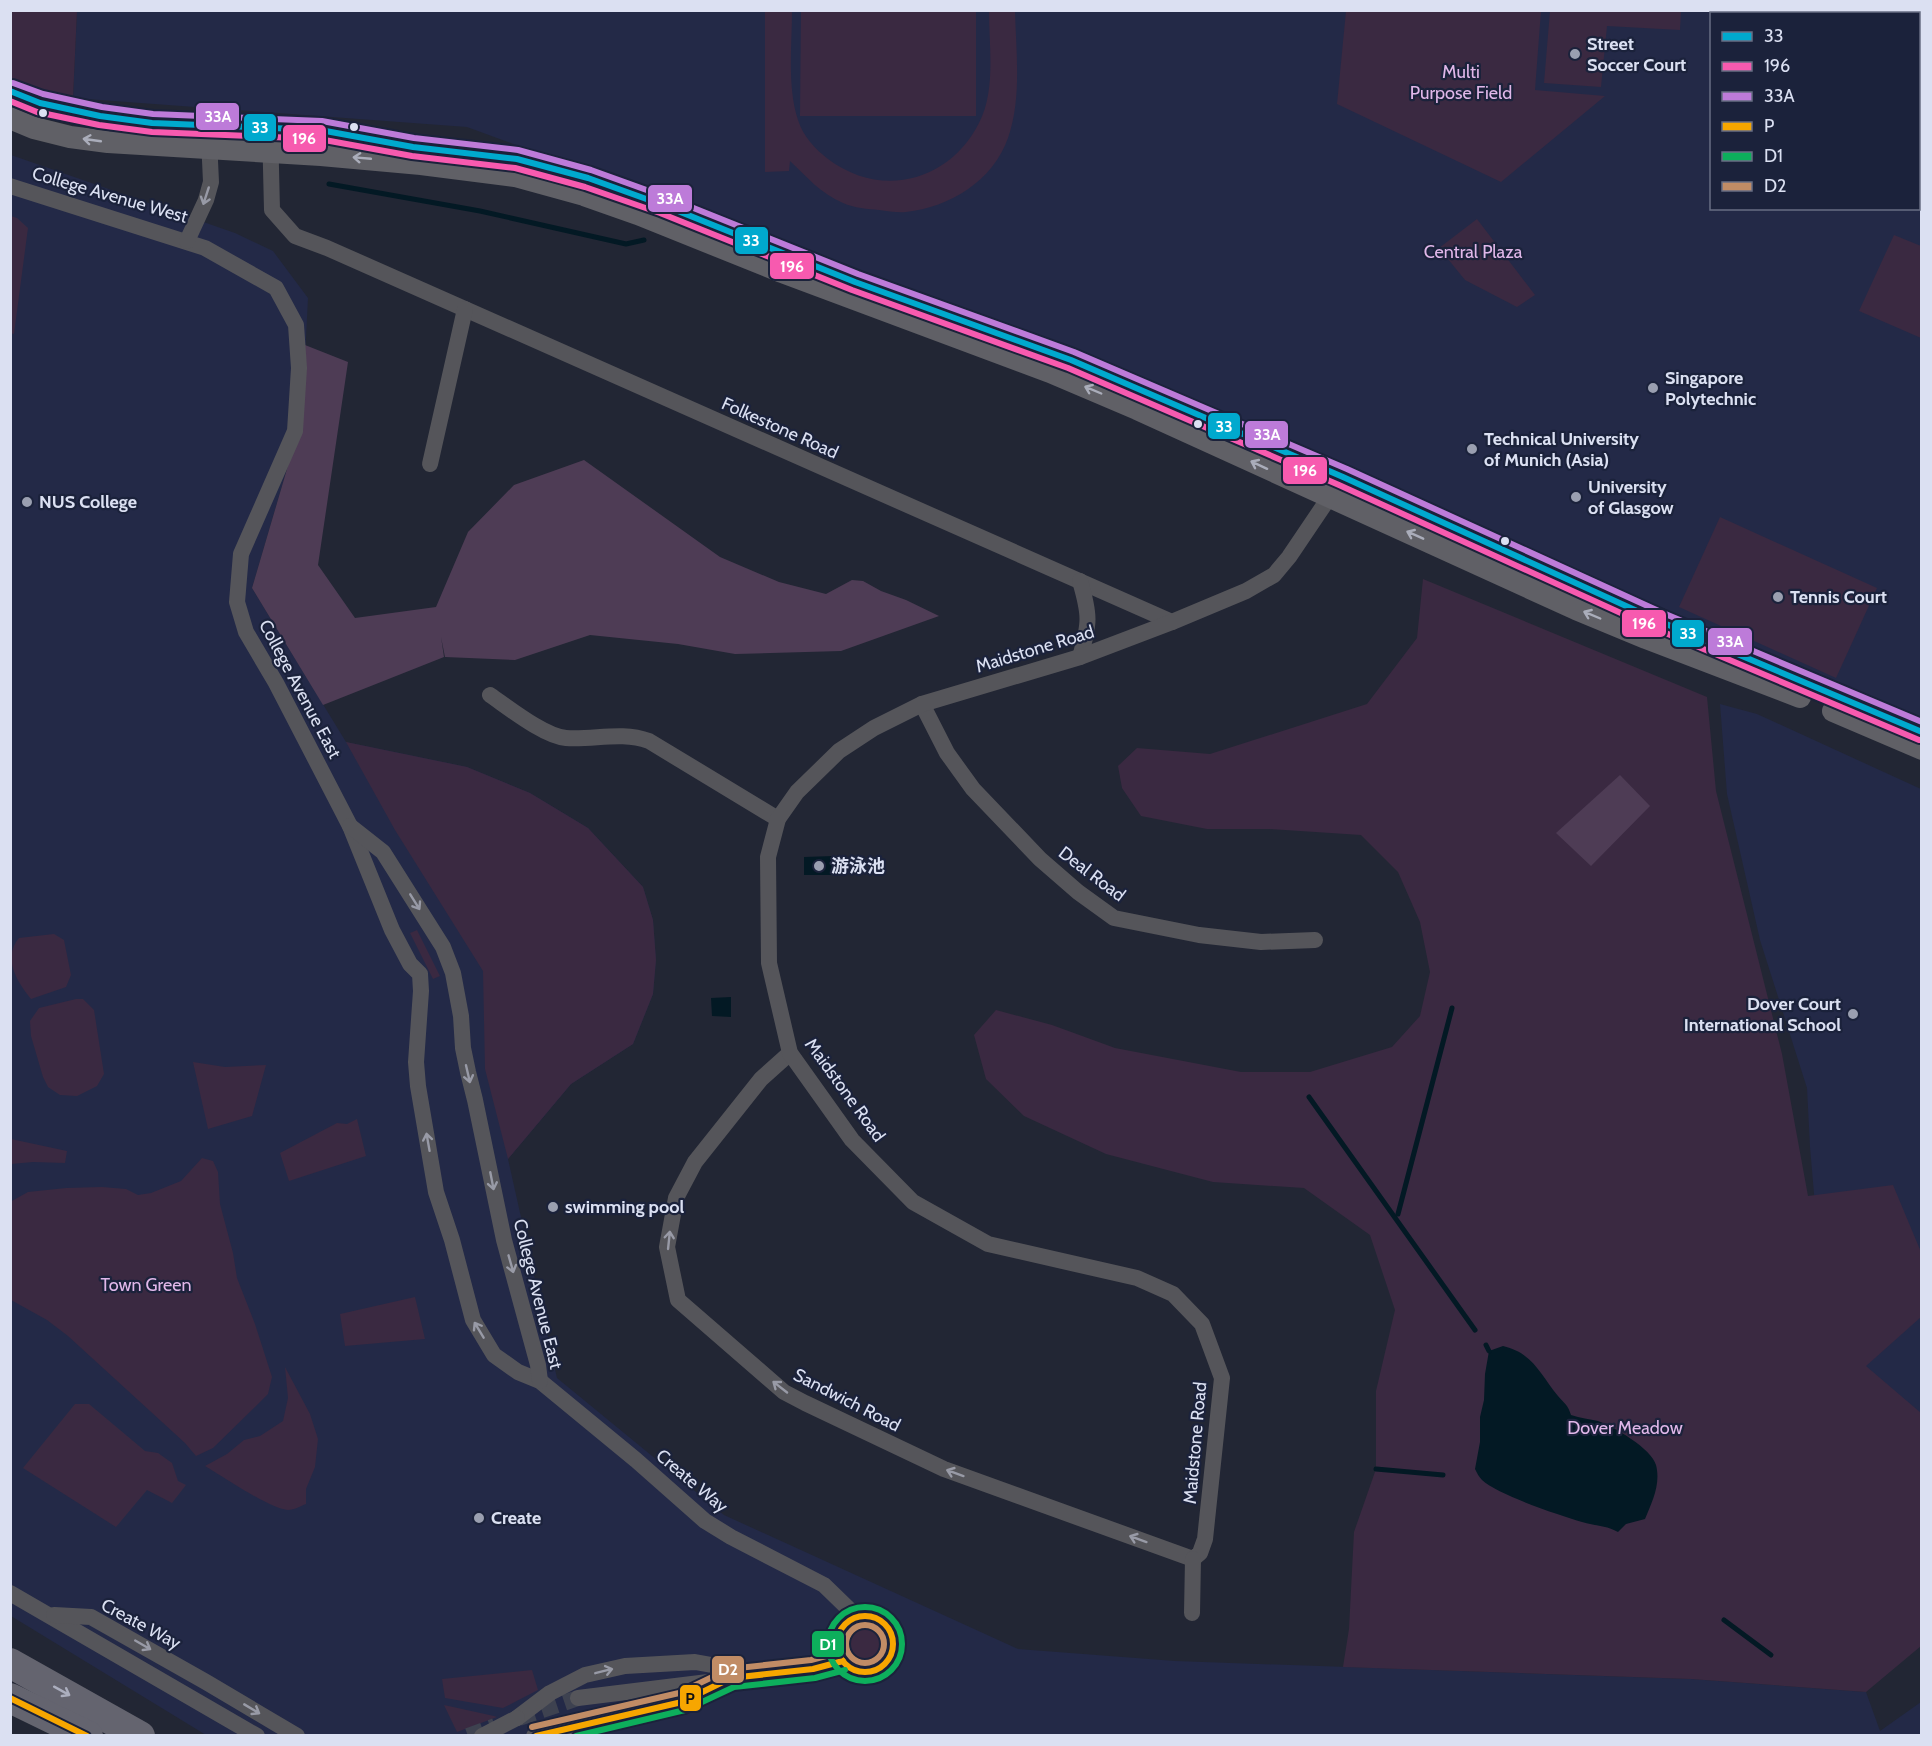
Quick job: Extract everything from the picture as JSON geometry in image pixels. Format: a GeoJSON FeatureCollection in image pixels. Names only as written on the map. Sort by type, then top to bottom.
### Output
{"type":"FeatureCollection","features":[{"type":"Feature","properties":{"kind":"highway"},"geometry":{"type":"LineString","coordinates":[[10,1663],[140,1736]]}},
{"type":"Feature","properties":{"kind":"highway"},"geometry":{"type":"LineString","coordinates":[[10,1698],[88,1736]]}},
{"type":"Feature","properties":{"kind":"street"},"geometry":{"type":"LineString","coordinates":[[10,91],[40,103],[91,115],[152,123],[320,129],[413,147],[518,159],[588,178],[663,205],[784,263],[1137,408],[1576,609],[1745,677],[1795,694],[1922,749]]}},
{"type":"Feature","properties":{"kind":"street"},"geometry":{"type":"LineString","coordinates":[[10,118],[34,128],[70,137],[108,142],[421,164],[515,176],[584,195],[1071,360],[1343,477],[1659,621],[1922,732]]}},
{"type":"Feature","properties":{"kind":"street","name":"College Avenue West"},"geometry":{"type":"LineString","coordinates":[[10,186],[187,241],[206,200],[210,182],[208,125]]}},
{"type":"Feature","properties":{"kind":"street","name":"Folkestone Road"},"geometry":{"type":"LineString","coordinates":[[270,128],[272,210],[295,236],[1172,622]]}},
{"type":"Feature","properties":{"kind":"street","name":"College Avenue East"},"geometry":{"type":"LineString","coordinates":[[187,241],[205,248],[276,288],[296,325],[299,368],[295,431],[241,554],[237,603],[246,633],[276,683],[350,826],[392,930],[410,964],[420,974],[416,1062],[418,1086],[436,1192],[452,1240],[473,1320],[494,1355],[518,1372],[540,1381]]}},
{"type":"Feature","properties":{"kind":"street"},"geometry":{"type":"LineString","coordinates":[[430,464],[465,309]]}},
{"type":"Feature","properties":{"kind":"street","name":"Maidstone Road"},"geometry":{"type":"LineString","coordinates":[[1193,1559],[1200,1553],[1205,1539],[1222,1378],[1202,1324],[1173,1294],[1137,1278],[988,1244],[913,1202],[852,1140],[790,1053],[769,963],[768,857],[778,819],[797,792],[839,751],[874,728],[922,704],[1080,657],[1246,591],[1274,575],[1331,498],[1343,477]]}},
{"type":"Feature","properties":{"kind":"street"},"geometry":{"type":"LineString","coordinates":[[1080,581],[1089,618],[1080,657]]}},
{"type":"Feature","properties":{"kind":"street"},"geometry":{"type":"LineString","coordinates":[[490,695],[536,726],[563,738],[618,735],[636,736],[649,741],[778,819]]}},
{"type":"Feature","properties":{"kind":"street","name":"Deal Road"},"geometry":{"type":"LineString","coordinates":[[922,704],[947,753],[973,789],[1040,859],[1078,892],[1114,918],[1199,935],[1260,942],[1315,940]]}},
{"type":"Feature","properties":{"kind":"street","name":"College Avenue East"},"geometry":{"type":"LineString","coordinates":[[350,826],[383,852],[443,947],[453,973],[468,1072],[504,1240],[532,1342],[540,1381]]}},
{"type":"Feature","properties":{"kind":"street","name":"Sandwich Road"},"geometry":{"type":"LineString","coordinates":[[790,1053],[761,1079],[731,1115],[695,1162],[676,1198],[667,1247],[678,1300],[784,1392],[944,1469],[1193,1559]]}},
{"type":"Feature","properties":{"kind":"street","name":"Create Way"},"geometry":{"type":"LineString","coordinates":[[540,1381],[636,1460],[705,1521],[824,1586],[857,1617]]}},
{"type":"Feature","properties":{"kind":"street"},"geometry":{"type":"LineString","coordinates":[[1192,1613],[1193,1559]]}},
{"type":"Feature","properties":{"kind":"street"},"geometry":{"type":"LineString","coordinates":[[10,1593],[47,1614]]}},
{"type":"Feature","properties":{"kind":"street","name":"Create Way"},"geometry":{"type":"LineString","coordinates":[[47,1614],[91,1617],[297,1736]]}},
{"type":"Feature","properties":{"kind":"street","name":"Create Way"},"geometry":{"type":"LineString","coordinates":[[47,1614],[257,1736]]}},
{"type":"Feature","properties":{"kind":"street"},"geometry":{"type":"LineString","coordinates":[[873,1616],[886,1624],[894,1638],[893,1652],[884,1666],[867,1672],[849,1667],[843,1661],[838,1653],[838,1635],[842,1627],[857,1617],[873,1616]]}},
{"type":"Feature","properties":{"kind":"street"},"geometry":{"type":"LineString","coordinates":[[578,1698],[813,1669],[843,1661]]}},
{"type":"Feature","properties":{"kind":"street"},"geometry":{"type":"LineString","coordinates":[[493,1736],[550,1694],[585,1676],[625,1666],[695,1662],[767,1675]]}},
{"type":"Feature","properties":{"kind":"street"},"geometry":{"type":"LineString","coordinates":[[534,1736],[694,1697],[730,1678]]}},
{"type":"Feature","properties":{"kind":"street"},"geometry":{"type":"LineString","coordinates":[[482,1736],[518,1718]]}},
{"type":"Feature","properties":{"kind":"shaded area","name":"Singapore Polytechnic"},"geometry":{"type":"Polygon","coordinates":[[[77,10],[1921,11],[1921,723],[1357,479],[1031,332],[467,127],[73,98],[77,10]]]}},
{"type":"Feature","properties":{"kind":"shaded area"},"geometry":{"type":"Polygon","coordinates":[[[11,155],[235,233],[273,251],[308,298],[302,418],[252,588],[346,742],[467,767],[530,793],[588,828],[643,887],[653,920],[656,960],[653,994],[633,1044],[571,1084],[508,1159],[557,1378],[724,1515],[1018,1649],[1175,1661],[1691,1679],[1866,1692],[1880,1731],[1921,1702],[1921,1735],[206,1735],[11,1616],[11,155]]]}},
{"type":"Feature","properties":{"kind":"shaded area"},"geometry":{"type":"Polygon","coordinates":[[[305,345],[348,362],[318,565],[355,618],[436,607],[468,532],[514,485],[584,460],[720,557],[779,582],[826,594],[852,580],[863,581],[939,616],[841,651],[735,654],[678,644],[590,635],[515,660],[445,657],[441,637],[444,657],[323,705],[252,588],[302,418],[305,345]]]}},
{"type":"Feature","properties":{"kind":"shaded area","name":"Dover Court International School"},"geometry":{"type":"Polygon","coordinates":[[[1720,704],[1757,714],[1921,789],[1921,1472],[1829,1368],[1807,1088],[1760,940],[1727,794],[1720,704]]]}},
{"type":"Feature","properties":{"kind":"shaded area"},"geometry":{"type":"Polygon","coordinates":[[[1620,775],[1650,806],[1591,866],[1556,833],[1620,775]]]}},
{"type":"Feature","properties":{"kind":"shaded area","name":"游泳池"},"geometry":{"type":"Polygon","coordinates":[[[834,856],[834,875],[804,875],[804,857],[834,856]]]}},
{"type":"Feature","properties":{"kind":"shaded area"},"geometry":{"type":"Polygon","coordinates":[[[731,997],[731,1017],[712,1016],[711,998],[731,997]]]}},
{"type":"Feature","properties":{"kind":"shaded area"},"geometry":{"type":"Polygon","coordinates":[[[1503,1346],[1522,1354],[1535,1365],[1569,1409],[1571,1415],[1598,1421],[1613,1428],[1640,1445],[1653,1459],[1656,1465],[1657,1486],[1645,1519],[1626,1524],[1618,1532],[1529,1504],[1501,1492],[1481,1479],[1475,1469],[1480,1442],[1480,1417],[1484,1400],[1485,1374],[1489,1351],[1503,1346]]]}},
{"type":"Feature","properties":{"kind":"green space"},"geometry":{"type":"Polygon","coordinates":[[[10,11],[77,11],[73,98],[11,79],[10,11]]]}},
{"type":"Feature","properties":{"kind":"green space"},"geometry":{"type":"Polygon","coordinates":[[[765,11],[792,11],[792,94],[798,120],[806,137],[823,155],[848,171],[870,179],[891,181],[912,178],[932,171],[950,159],[966,143],[979,123],[988,97],[990,83],[989,11],[1015,11],[1017,91],[1015,107],[1008,138],[992,167],[981,179],[954,198],[906,212],[861,208],[843,203],[821,190],[790,161],[789,171],[765,172],[765,11]]]}},
{"type":"Feature","properties":{"kind":"green space"},"geometry":{"type":"Polygon","coordinates":[[[801,11],[976,11],[976,116],[800,116],[801,11]]]}},
{"type":"Feature","properties":{"kind":"green space","name":"Multi Purpose Field"},"geometry":{"type":"Polygon","coordinates":[[[1346,11],[1541,11],[1535,90],[1605,96],[1501,182],[1337,104],[1346,11]]]}},
{"type":"Feature","properties":{"kind":"green space","name":"Street Soccer Court"},"geometry":{"type":"Polygon","coordinates":[[[1550,11],[1681,11],[1680,30],[1607,26],[1601,87],[1544,83],[1550,11]]]}},
{"type":"Feature","properties":{"kind":"green space"},"geometry":{"type":"Polygon","coordinates":[[[11,216],[17,218],[28,228],[14,334],[10,333],[11,216]]]}},
{"type":"Feature","properties":{"kind":"green space","name":"Central Plaza"},"geometry":{"type":"Polygon","coordinates":[[[1477,219],[1535,295],[1517,307],[1465,280],[1439,248],[1477,219]]]}},
{"type":"Feature","properties":{"kind":"green space"},"geometry":{"type":"Polygon","coordinates":[[[1894,235],[1921,246],[1921,338],[1859,311],[1894,235]]]}},
{"type":"Feature","properties":{"kind":"green space","name":"Tennis Court"},"geometry":{"type":"Polygon","coordinates":[[[1720,517],[1877,588],[1836,678],[1679,607],[1720,517]]]}},
{"type":"Feature","properties":{"kind":"green space","name":"Dover Meadow"},"geometry":{"type":"Polygon","coordinates":[[[1423,579],[1707,697],[1716,791],[1782,1054],[1808,1196],[1893,1185],[1921,1252],[1921,1317],[1866,1366],[1921,1413],[1921,1646],[1866,1692],[1691,1679],[1343,1667],[1349,1629],[1354,1532],[1376,1469],[1376,1391],[1395,1310],[1370,1235],[1304,1188],[1213,1182],[1106,1154],[1024,1116],[986,1079],[974,1035],[996,1010],[1052,1025],[1115,1048],[1241,1072],[1310,1072],[1392,1047],[1420,1016],[1430,972],[1420,922],[1398,872],[1361,835],[1269,829],[1207,829],[1141,816],[1122,788],[1118,766],[1137,748],[1210,754],[1367,704],[1417,638],[1423,579]]]}},
{"type":"Feature","properties":{"kind":"green space"},"geometry":{"type":"Polygon","coordinates":[[[346,742],[467,767],[530,793],[588,828],[643,887],[653,920],[656,960],[653,994],[633,1044],[571,1084],[508,1159],[485,1069],[483,971],[395,830],[346,742]]]}},
{"type":"Feature","properties":{"kind":"green space"},"geometry":{"type":"Polygon","coordinates":[[[417,930],[440,976],[433,979],[410,933],[417,930]]]}},
{"type":"Feature","properties":{"kind":"green space"},"geometry":{"type":"Polygon","coordinates":[[[54,934],[64,940],[71,975],[66,987],[31,999],[13,970],[14,946],[19,938],[54,934]]]}},
{"type":"Feature","properties":{"kind":"green space"},"geometry":{"type":"Polygon","coordinates":[[[83,999],[94,1010],[104,1074],[97,1086],[77,1096],[60,1095],[48,1087],[43,1077],[31,1036],[30,1021],[39,1008],[83,999]]]}},
{"type":"Feature","properties":{"kind":"green space"},"geometry":{"type":"Polygon","coordinates":[[[193,1062],[225,1067],[266,1065],[252,1116],[208,1129],[193,1062]]]}},
{"type":"Feature","properties":{"kind":"green space"},"geometry":{"type":"Polygon","coordinates":[[[357,1119],[366,1156],[289,1181],[280,1153],[337,1123],[347,1124],[357,1119]]]}},
{"type":"Feature","properties":{"kind":"green space"},"geometry":{"type":"Polygon","coordinates":[[[11,1139],[67,1151],[65,1163],[11,1164],[11,1139]]]}},
{"type":"Feature","properties":{"kind":"green space","name":"Town Green"},"geometry":{"type":"Polygon","coordinates":[[[202,1158],[213,1161],[218,1172],[220,1204],[237,1278],[272,1377],[268,1394],[213,1448],[196,1456],[185,1443],[68,1336],[47,1320],[11,1300],[10,1202],[28,1192],[66,1188],[102,1187],[126,1189],[138,1195],[151,1193],[181,1181],[202,1158]]]}},
{"type":"Feature","properties":{"kind":"green space"},"geometry":{"type":"Polygon","coordinates":[[[415,1297],[425,1339],[345,1346],[340,1314],[415,1297]]]}},
{"type":"Feature","properties":{"kind":"green space"},"geometry":{"type":"Polygon","coordinates":[[[285,1367],[310,1414],[318,1439],[315,1467],[306,1489],[306,1504],[288,1510],[259,1499],[205,1466],[227,1454],[244,1440],[260,1436],[283,1421],[288,1398],[285,1367]]]}},
{"type":"Feature","properties":{"kind":"green space"},"geometry":{"type":"Polygon","coordinates":[[[75,1404],[89,1404],[145,1451],[158,1453],[172,1463],[178,1481],[186,1485],[172,1503],[147,1490],[116,1527],[23,1468],[75,1404]]]}},
{"type":"Feature","properties":{"kind":"green space"},"geometry":{"type":"Polygon","coordinates":[[[865,1624],[873,1625],[879,1630],[884,1636],[884,1652],[879,1658],[873,1663],[865,1664],[857,1663],[851,1658],[846,1652],[845,1644],[846,1636],[851,1630],[857,1625],[865,1624]]]}},
{"type":"Feature","properties":{"kind":"green space"},"geometry":{"type":"Polygon","coordinates":[[[532,1670],[538,1690],[503,1708],[445,1698],[442,1679],[532,1670]]]}},
{"type":"Feature","properties":{"kind":"green space"},"geometry":{"type":"Polygon","coordinates":[[[444,1705],[494,1716],[497,1717],[457,1732],[444,1705]]]}},
{"type":"Feature","properties":{"kind":"waterway"},"geometry":{"type":"LineString","coordinates":[[329,184],[480,211],[626,244],[644,240]]}},
{"type":"Feature","properties":{"kind":"waterway"},"geometry":{"type":"LineString","coordinates":[[1398,1214],[1452,1008]]}},
{"type":"Feature","properties":{"kind":"waterway"},"geometry":{"type":"LineString","coordinates":[[1309,1097],[1475,1330]]}},
{"type":"Feature","properties":{"kind":"waterway"},"geometry":{"type":"LineString","coordinates":[[1486,1345],[1489,1351]]}},
{"type":"Feature","properties":{"kind":"waterway"},"geometry":{"type":"LineString","coordinates":[[1376,1469],[1443,1475]]}},
{"type":"Feature","properties":{"kind":"waterway"},"geometry":{"type":"LineString","coordinates":[[1724,1620],[1771,1655]]}},
{"type":"Feature","properties":{"kind":"tunnel"},"geometry":{"type":"LineString","coordinates":[[519,1718],[578,1698]]}},
{"type":"Feature","properties":{"kind":"tunnel"},"geometry":{"type":"LineString","coordinates":[[468,1736],[495,1726]]}},
{"type":"Feature","properties":{"kind":"transit line","name":"33A"},"geometry":{"type":"LineString","coordinates":[[13,83],[43,94],[102,107],[153,114],[322,121],[414,138],[518,150],[591,170],[666,197],[858,274],[1074,352],[1347,469],[1663,613],[1922,722]]}},
{"type":"Feature","properties":{"kind":"transit line","name":"33"},"geometry":{"type":"LineString","coordinates":[[10,91],[40,103],[100,116],[152,123],[320,130],[413,147],[517,159],[588,178],[663,205],[855,282],[1071,360],[1343,477],[1659,621],[1922,732]]}},
{"type":"Feature","properties":{"kind":"transit line","name":"196"},"geometry":{"type":"LineString","coordinates":[[10,101],[37,112],[99,125],[152,132],[319,139],[412,156],[515,168],[585,187],[660,213],[852,290],[1068,368],[1339,485],[1656,629],[1919,740]]}},
{"type":"Feature","properties":{"kind":"transit line","name":"D1"},"geometry":{"type":"LineString","coordinates":[[858,1607],[872,1607],[886,1613],[896,1623],[902,1637],[902,1644],[902,1651],[896,1665],[886,1675],[872,1681],[858,1681],[844,1675],[834,1665],[828,1651],[828,1637],[834,1623],[844,1613],[858,1607]]}},
{"type":"Feature","properties":{"kind":"transit line","name":"P"},"geometry":{"type":"LineString","coordinates":[[859,1616],[871,1616],[881,1620],[889,1628],[893,1644],[889,1660],[881,1668],[871,1672],[859,1672],[849,1668],[841,1660],[837,1650],[837,1638],[841,1628],[849,1620],[859,1616]]}},
{"type":"Feature","properties":{"kind":"transit line","name":"D2"},"geometry":{"type":"LineString","coordinates":[[865,1625],[879,1630],[884,1644],[879,1658],[865,1663],[851,1658],[846,1644],[851,1630],[865,1625]]}},
{"type":"Feature","properties":{"kind":"transit line","name":"D2"},"geometry":{"type":"LineString","coordinates":[[532,1727],[679,1693],[729,1669],[811,1660],[841,1652]]}},
{"type":"Feature","properties":{"kind":"transit line","name":"P"},"geometry":{"type":"LineString","coordinates":[[536,1736],[682,1702],[731,1678],[813,1669],[843,1661]]}},
{"type":"Feature","properties":{"kind":"transit line","name":"D1"},"geometry":{"type":"LineString","coordinates":[[576,1736],[685,1710],[734,1687],[815,1678],[845,1670]]}},
{"type":"Feature","properties":{"kind":"transit line","name":"P"},"geometry":{"type":"LineString","coordinates":[[10,1698],[87,1736]]}},
{"type":"Feature","properties":{"kind":"place","name":"Street Soccer Court"},"geometry":{"type":"Point","coordinates":[1575,54]}},
{"type":"Feature","properties":{"kind":"place","name":"Singapore Polytechnic"},"geometry":{"type":"Point","coordinates":[1653,388]}},
{"type":"Feature","properties":{"kind":"place","name":"Technical University of Munich (Asia)"},"geometry":{"type":"Point","coordinates":[1472,449]}},
{"type":"Feature","properties":{"kind":"place","name":"University of Glasgow"},"geometry":{"type":"Point","coordinates":[1576,497]}},
{"type":"Feature","properties":{"kind":"place","name":"NUS College"},"geometry":{"type":"Point","coordinates":[27,502]}},
{"type":"Feature","properties":{"kind":"place","name":"Tennis Court"},"geometry":{"type":"Point","coordinates":[1778,597]}},
{"type":"Feature","properties":{"kind":"place","name":"游泳池"},"geometry":{"type":"Point","coordinates":[819,866]}},
{"type":"Feature","properties":{"kind":"place","name":"Dover Court International School"},"geometry":{"type":"Point","coordinates":[1853,1014]}},
{"type":"Feature","properties":{"kind":"place","name":"swimming pool"},"geometry":{"type":"Point","coordinates":[553,1207]}},
{"type":"Feature","properties":{"kind":"place","name":"Create"},"geometry":{"type":"Point","coordinates":[479,1518]}}]}
